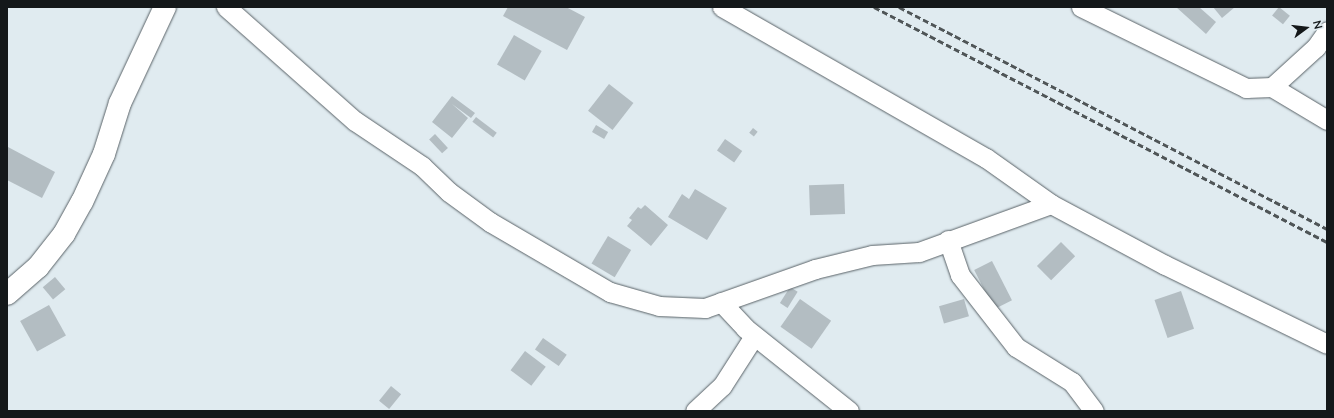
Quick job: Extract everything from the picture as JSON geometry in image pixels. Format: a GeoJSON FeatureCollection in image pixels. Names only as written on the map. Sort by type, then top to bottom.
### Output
{"type":"FeatureCollection","features":[{"type":"Feature","properties":{"kind":"street"},"geometry":{"type":"LineString","coordinates":[[7,294],[38,267],[64,234],[82,202],[104,154],[120,103],[165,7]]}},
{"type":"Feature","properties":{"kind":"street"},"geometry":{"type":"LineString","coordinates":[[226,7],[355,121],[422,166],[449,192],[490,222],[610,292],[659,306],[705,308],[815,269],[872,255],[919,252],[948,240],[1051,204]]}},
{"type":"Feature","properties":{"kind":"street"},"geometry":{"type":"LineString","coordinates":[[722,7],[986,158],[1051,204],[1164,265],[1327,344]]}},
{"type":"Feature","properties":{"kind":"street"},"geometry":{"type":"LineString","coordinates":[[1081,7],[1246,88],[1272,87],[1327,120]]}},
{"type":"Feature","properties":{"kind":"street"},"geometry":{"type":"LineString","coordinates":[[1272,87],[1316,47],[1327,32]]}},
{"type":"Feature","properties":{"kind":"street"},"geometry":{"type":"LineString","coordinates":[[948,240],[960,275],[1016,347],[1072,382],[1094,411]]}},
{"type":"Feature","properties":{"kind":"street"},"geometry":{"type":"LineString","coordinates":[[721,302],[754,336],[849,411]]}},
{"type":"Feature","properties":{"kind":"street"},"geometry":{"type":"LineString","coordinates":[[695,411],[722,386],[754,336]]}},
{"type":"Feature","properties":{"kind":"building"},"geometry":{"type":"Polygon","coordinates":[[[508,7],[566,7],[585,17],[567,50],[503,16],[508,7]]]}},
{"type":"Feature","properties":{"kind":"building"},"geometry":{"type":"Polygon","coordinates":[[[1176,7],[1199,7],[1216,22],[1206,34],[1176,7]]]}},
{"type":"Feature","properties":{"kind":"building"},"geometry":{"type":"Polygon","coordinates":[[[1213,7],[1235,7],[1222,18],[1213,7]]]}},
{"type":"Feature","properties":{"kind":"building"},"geometry":{"type":"Polygon","coordinates":[[[1279,7],[1290,16],[1283,24],[1272,16],[1279,7]]]}},
{"type":"Feature","properties":{"kind":"building"},"geometry":{"type":"Polygon","coordinates":[[[514,35],[542,51],[525,80],[497,64],[514,35]]]}},
{"type":"Feature","properties":{"kind":"building"},"geometry":{"type":"Polygon","coordinates":[[[609,84],[633,103],[612,130],[588,111],[609,84]]]}},
{"type":"Feature","properties":{"kind":"building"},"geometry":{"type":"Polygon","coordinates":[[[452,96],[475,113],[471,118],[452,104],[468,118],[452,138],[432,122],[452,96]]]}},
{"type":"Feature","properties":{"kind":"building"},"geometry":{"type":"Polygon","coordinates":[[[476,117],[497,133],[493,137],[472,122],[476,117]]]}},
{"type":"Feature","properties":{"kind":"building"},"geometry":{"type":"Polygon","coordinates":[[[596,125],[608,132],[604,139],[592,132],[596,125]]]}},
{"type":"Feature","properties":{"kind":"building"},"geometry":{"type":"Polygon","coordinates":[[[753,128],[758,132],[754,136],[749,133],[753,128]]]}},
{"type":"Feature","properties":{"kind":"building"},"geometry":{"type":"Polygon","coordinates":[[[435,134],[448,148],[442,153],[429,139],[435,134]]]}},
{"type":"Feature","properties":{"kind":"building"},"geometry":{"type":"Polygon","coordinates":[[[725,139],[742,151],[734,163],[717,150],[725,139]]]}},
{"type":"Feature","properties":{"kind":"building"},"geometry":{"type":"Polygon","coordinates":[[[8,147],[55,172],[42,198],[7,180],[8,147]]]}},
{"type":"Feature","properties":{"kind":"building"},"geometry":{"type":"Polygon","coordinates":[[[844,184],[845,214],[810,215],[809,185],[844,184]]]}},
{"type":"Feature","properties":{"kind":"building"},"geometry":{"type":"Polygon","coordinates":[[[695,189],[727,208],[707,240],[668,217],[682,194],[689,199],[695,189]]]}},
{"type":"Feature","properties":{"kind":"building"},"geometry":{"type":"Polygon","coordinates":[[[645,205],[668,225],[651,246],[627,226],[632,220],[629,218],[638,207],[641,209],[645,205]]]}},
{"type":"Feature","properties":{"kind":"building"},"geometry":{"type":"Polygon","coordinates":[[[608,236],[631,250],[615,277],[592,263],[608,236]]]}},
{"type":"Feature","properties":{"kind":"building"},"geometry":{"type":"Polygon","coordinates":[[[1061,242],[1075,256],[1051,280],[1037,266],[1061,242]]]}},
{"type":"Feature","properties":{"kind":"building"},"geometry":{"type":"Polygon","coordinates":[[[992,261],[1012,300],[994,309],[974,270],[992,261]]]}},
{"type":"Feature","properties":{"kind":"building"},"geometry":{"type":"Polygon","coordinates":[[[55,277],[65,289],[53,300],[43,287],[55,277]]]}},
{"type":"Feature","properties":{"kind":"building"},"geometry":{"type":"Polygon","coordinates":[[[790,287],[798,292],[788,308],[780,303],[790,287]]]}},
{"type":"Feature","properties":{"kind":"building"},"geometry":{"type":"Polygon","coordinates":[[[1181,291],[1194,329],[1168,338],[1155,300],[1181,291]]]}},
{"type":"Feature","properties":{"kind":"building"},"geometry":{"type":"Polygon","coordinates":[[[800,299],[831,321],[812,349],[780,327],[800,299]]]}},
{"type":"Feature","properties":{"kind":"building"},"geometry":{"type":"Polygon","coordinates":[[[964,299],[969,316],[944,323],[939,306],[964,299]]]}},
{"type":"Feature","properties":{"kind":"building"},"geometry":{"type":"Polygon","coordinates":[[[49,305],[66,336],[37,352],[20,321],[49,305]]]}},
{"type":"Feature","properties":{"kind":"building"},"geometry":{"type":"Polygon","coordinates":[[[543,338],[567,355],[559,366],[535,349],[543,338]]]}},
{"type":"Feature","properties":{"kind":"building"},"geometry":{"type":"Polygon","coordinates":[[[525,351],[546,367],[531,386],[511,370],[525,351]]]}},
{"type":"Feature","properties":{"kind":"building"},"geometry":{"type":"Polygon","coordinates":[[[391,386],[401,394],[389,409],[379,401],[391,386]]]}},
{"type":"Feature","properties":{"kind":"railway"},"geometry":{"type":"LineString","coordinates":[[874,7],[1327,242]]}},
{"type":"Feature","properties":{"kind":"railway"},"geometry":{"type":"LineString","coordinates":[[899,7],[1327,229]]}}]}
